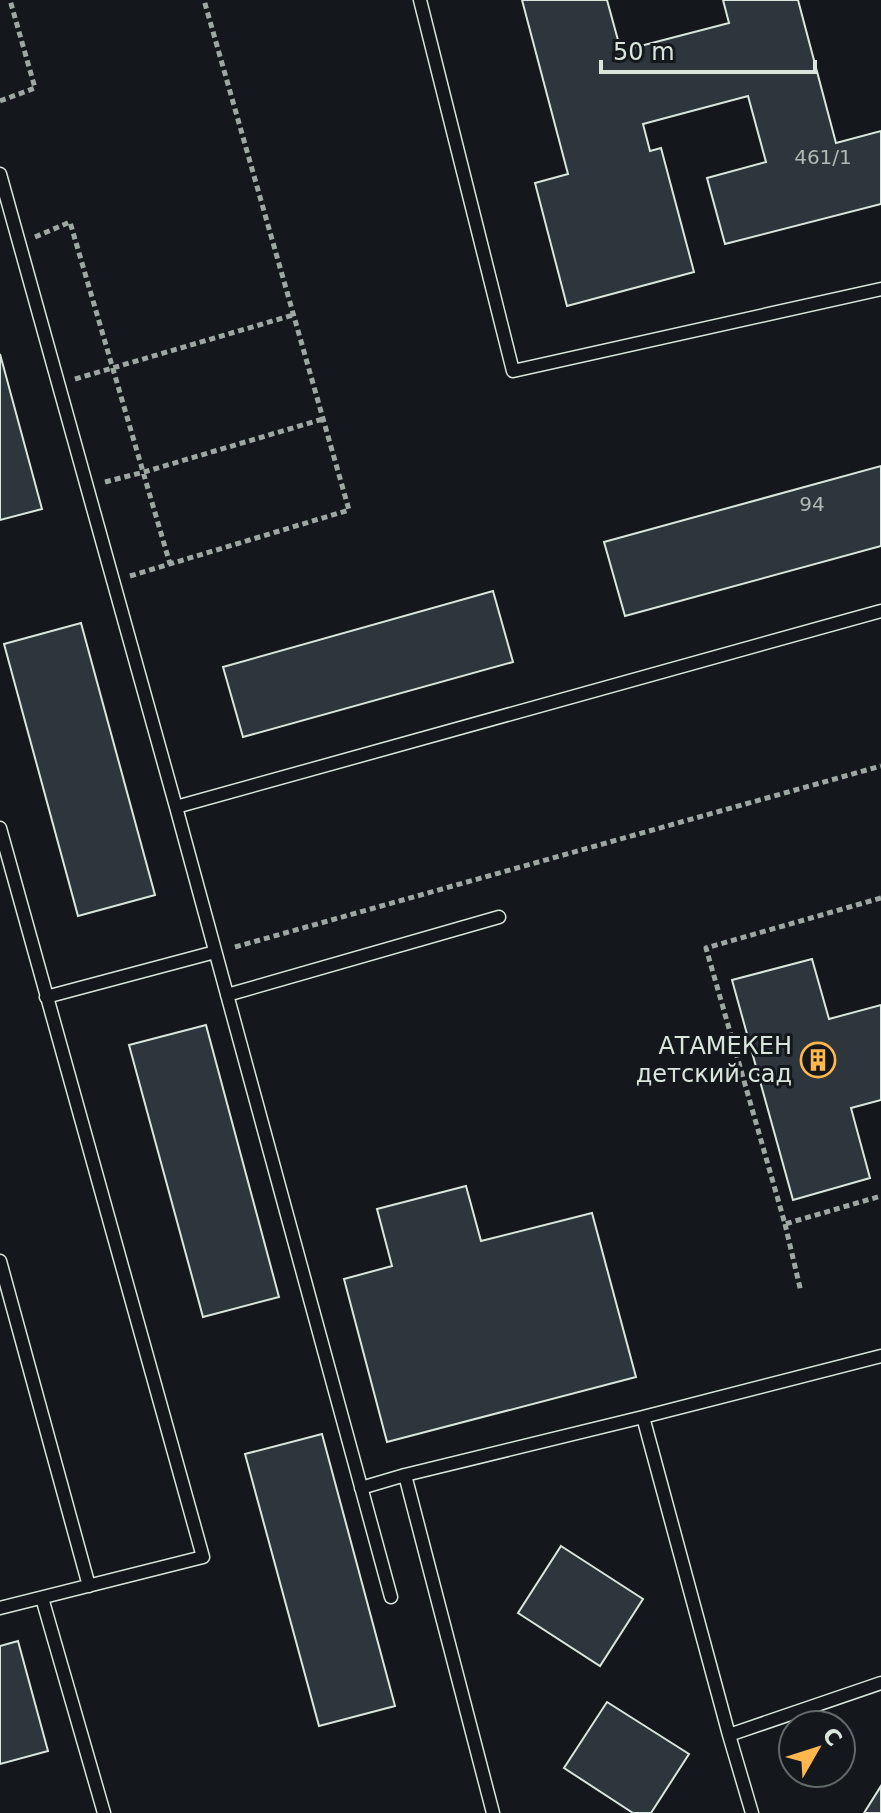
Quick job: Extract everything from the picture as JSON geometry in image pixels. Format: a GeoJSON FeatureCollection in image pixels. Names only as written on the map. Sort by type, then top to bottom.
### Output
{"type":"FeatureCollection","features":[{"type":"Feature","properties":{"kind":"lane"},"geometry":{"type":"LineString","coordinates":[[420,0],[513,371],[881,289]]}},
{"type":"Feature","properties":{"kind":"lane"},"geometry":{"type":"LineString","coordinates":[[0,174],[391,1597]]}},
{"type":"Feature","properties":{"kind":"lane"},"geometry":{"type":"LineString","coordinates":[[176,807],[881,611]]}},
{"type":"Feature","properties":{"kind":"lane"},"geometry":{"type":"LineString","coordinates":[[0,828],[203,1557],[0,1608]]}},
{"type":"Feature","properties":{"kind":"lane"},"geometry":{"type":"LineString","coordinates":[[227,995],[499,917]]}},
{"type":"Feature","properties":{"kind":"lane"},"geometry":{"type":"LineString","coordinates":[[46,997],[215,952]]}},
{"type":"Feature","properties":{"kind":"lane"},"geometry":{"type":"LineString","coordinates":[[0,1261],[89,1586]]}},
{"type":"Feature","properties":{"kind":"lane"},"geometry":{"type":"LineString","coordinates":[[361,1488],[881,1356]]}},
{"type":"Feature","properties":{"kind":"lane"},"geometry":{"type":"LineString","coordinates":[[643,1417],[752,1813]]}},
{"type":"Feature","properties":{"kind":"lane"},"geometry":{"type":"LineString","coordinates":[[405,1475],[493,1813]]}},
{"type":"Feature","properties":{"kind":"lane"},"geometry":{"type":"LineString","coordinates":[[42,1598],[104,1813]]}},
{"type":"Feature","properties":{"kind":"lane"},"geometry":{"type":"LineString","coordinates":[[729,1735],[881,1683]]}},
{"type":"Feature","properties":{"kind":"path"},"geometry":{"type":"LineString","coordinates":[[0,101],[35,88],[10,0]]}},
{"type":"Feature","properties":{"kind":"path"},"geometry":{"type":"LineString","coordinates":[[113,581],[349,510],[204,0]]}},
{"type":"Feature","properties":{"kind":"path"},"geometry":{"type":"LineString","coordinates":[[19,243],[70,222],[170,564]]}},
{"type":"Feature","properties":{"kind":"path"},"geometry":{"type":"LineString","coordinates":[[58,384],[293,315]]}},
{"type":"Feature","properties":{"kind":"path"},"geometry":{"type":"LineString","coordinates":[[87,486],[323,419]]}},
{"type":"Feature","properties":{"kind":"path"},"geometry":{"type":"LineString","coordinates":[[215,952],[881,766]]}},
{"type":"Feature","properties":{"kind":"path"},"geometry":{"type":"LineString","coordinates":[[801,1292],[785,1224],[706,948],[881,898]]}},
{"type":"Feature","properties":{"kind":"path"},"geometry":{"type":"LineString","coordinates":[[785,1224],[881,1196]]}},
{"type":"Feature","properties":{"kind":"building"},"geometry":{"type":"Polygon","coordinates":[[[522,0],[607,0],[621,51],[729,23],[723,0],[798,0],[836,143],[881,131],[881,204],[725,244],[707,178],[766,162],[748,96],[643,124],[650,151],[661,148],[694,272],[567,306],[535,183],[568,174],[522,0]]]}},
{"type":"Feature","properties":{"kind":"building"},"geometry":{"type":"Polygon","coordinates":[[[0,354],[42,509],[0,520],[0,354]]]}},
{"type":"Feature","properties":{"kind":"building"},"geometry":{"type":"Polygon","coordinates":[[[881,466],[881,546],[625,616],[604,542],[881,466]]]}},
{"type":"Feature","properties":{"kind":"building"},"geometry":{"type":"Polygon","coordinates":[[[493,591],[513,662],[243,737],[223,667],[493,591]]]}},
{"type":"Feature","properties":{"kind":"building"},"geometry":{"type":"Polygon","coordinates":[[[81,623],[155,895],[78,916],[4,644],[81,623]]]}},
{"type":"Feature","properties":{"kind":"building","name":"АТАМЕКЕН детский сад"},"geometry":{"type":"Polygon","coordinates":[[[812,959],[829,1019],[881,1005],[881,1100],[851,1108],[870,1178],[793,1200],[732,980],[812,959]]]}},
{"type":"Feature","properties":{"kind":"building"},"geometry":{"type":"Polygon","coordinates":[[[206,1025],[279,1297],[203,1317],[129,1045],[206,1025]]]}},
{"type":"Feature","properties":{"kind":"building"},"geometry":{"type":"Polygon","coordinates":[[[466,1186],[481,1241],[592,1213],[636,1377],[387,1442],[344,1279],[392,1266],[377,1209],[466,1186]]]}},
{"type":"Feature","properties":{"kind":"building"},"geometry":{"type":"Polygon","coordinates":[[[322,1434],[395,1706],[319,1726],[245,1454],[322,1434]]]}},
{"type":"Feature","properties":{"kind":"building"},"geometry":{"type":"Polygon","coordinates":[[[561,1546],[643,1599],[600,1666],[518,1613],[561,1546]]]}},
{"type":"Feature","properties":{"kind":"building"},"geometry":{"type":"Polygon","coordinates":[[[18,1641],[48,1751],[0,1764],[0,1646],[18,1641]]]}},
{"type":"Feature","properties":{"kind":"building"},"geometry":{"type":"Polygon","coordinates":[[[607,1702],[689,1754],[651,1813],[633,1813],[564,1768],[607,1702]]]}},
{"type":"Feature","properties":{"kind":"building"},"geometry":{"type":"Polygon","coordinates":[[[881,1786],[881,1813],[864,1813],[881,1786]]]}},
{"type":"Feature","properties":{"kind":"place","name":"АТАМЕКЕН детский сад"},"geometry":{"type":"Point","coordinates":[818,1060]}}]}
